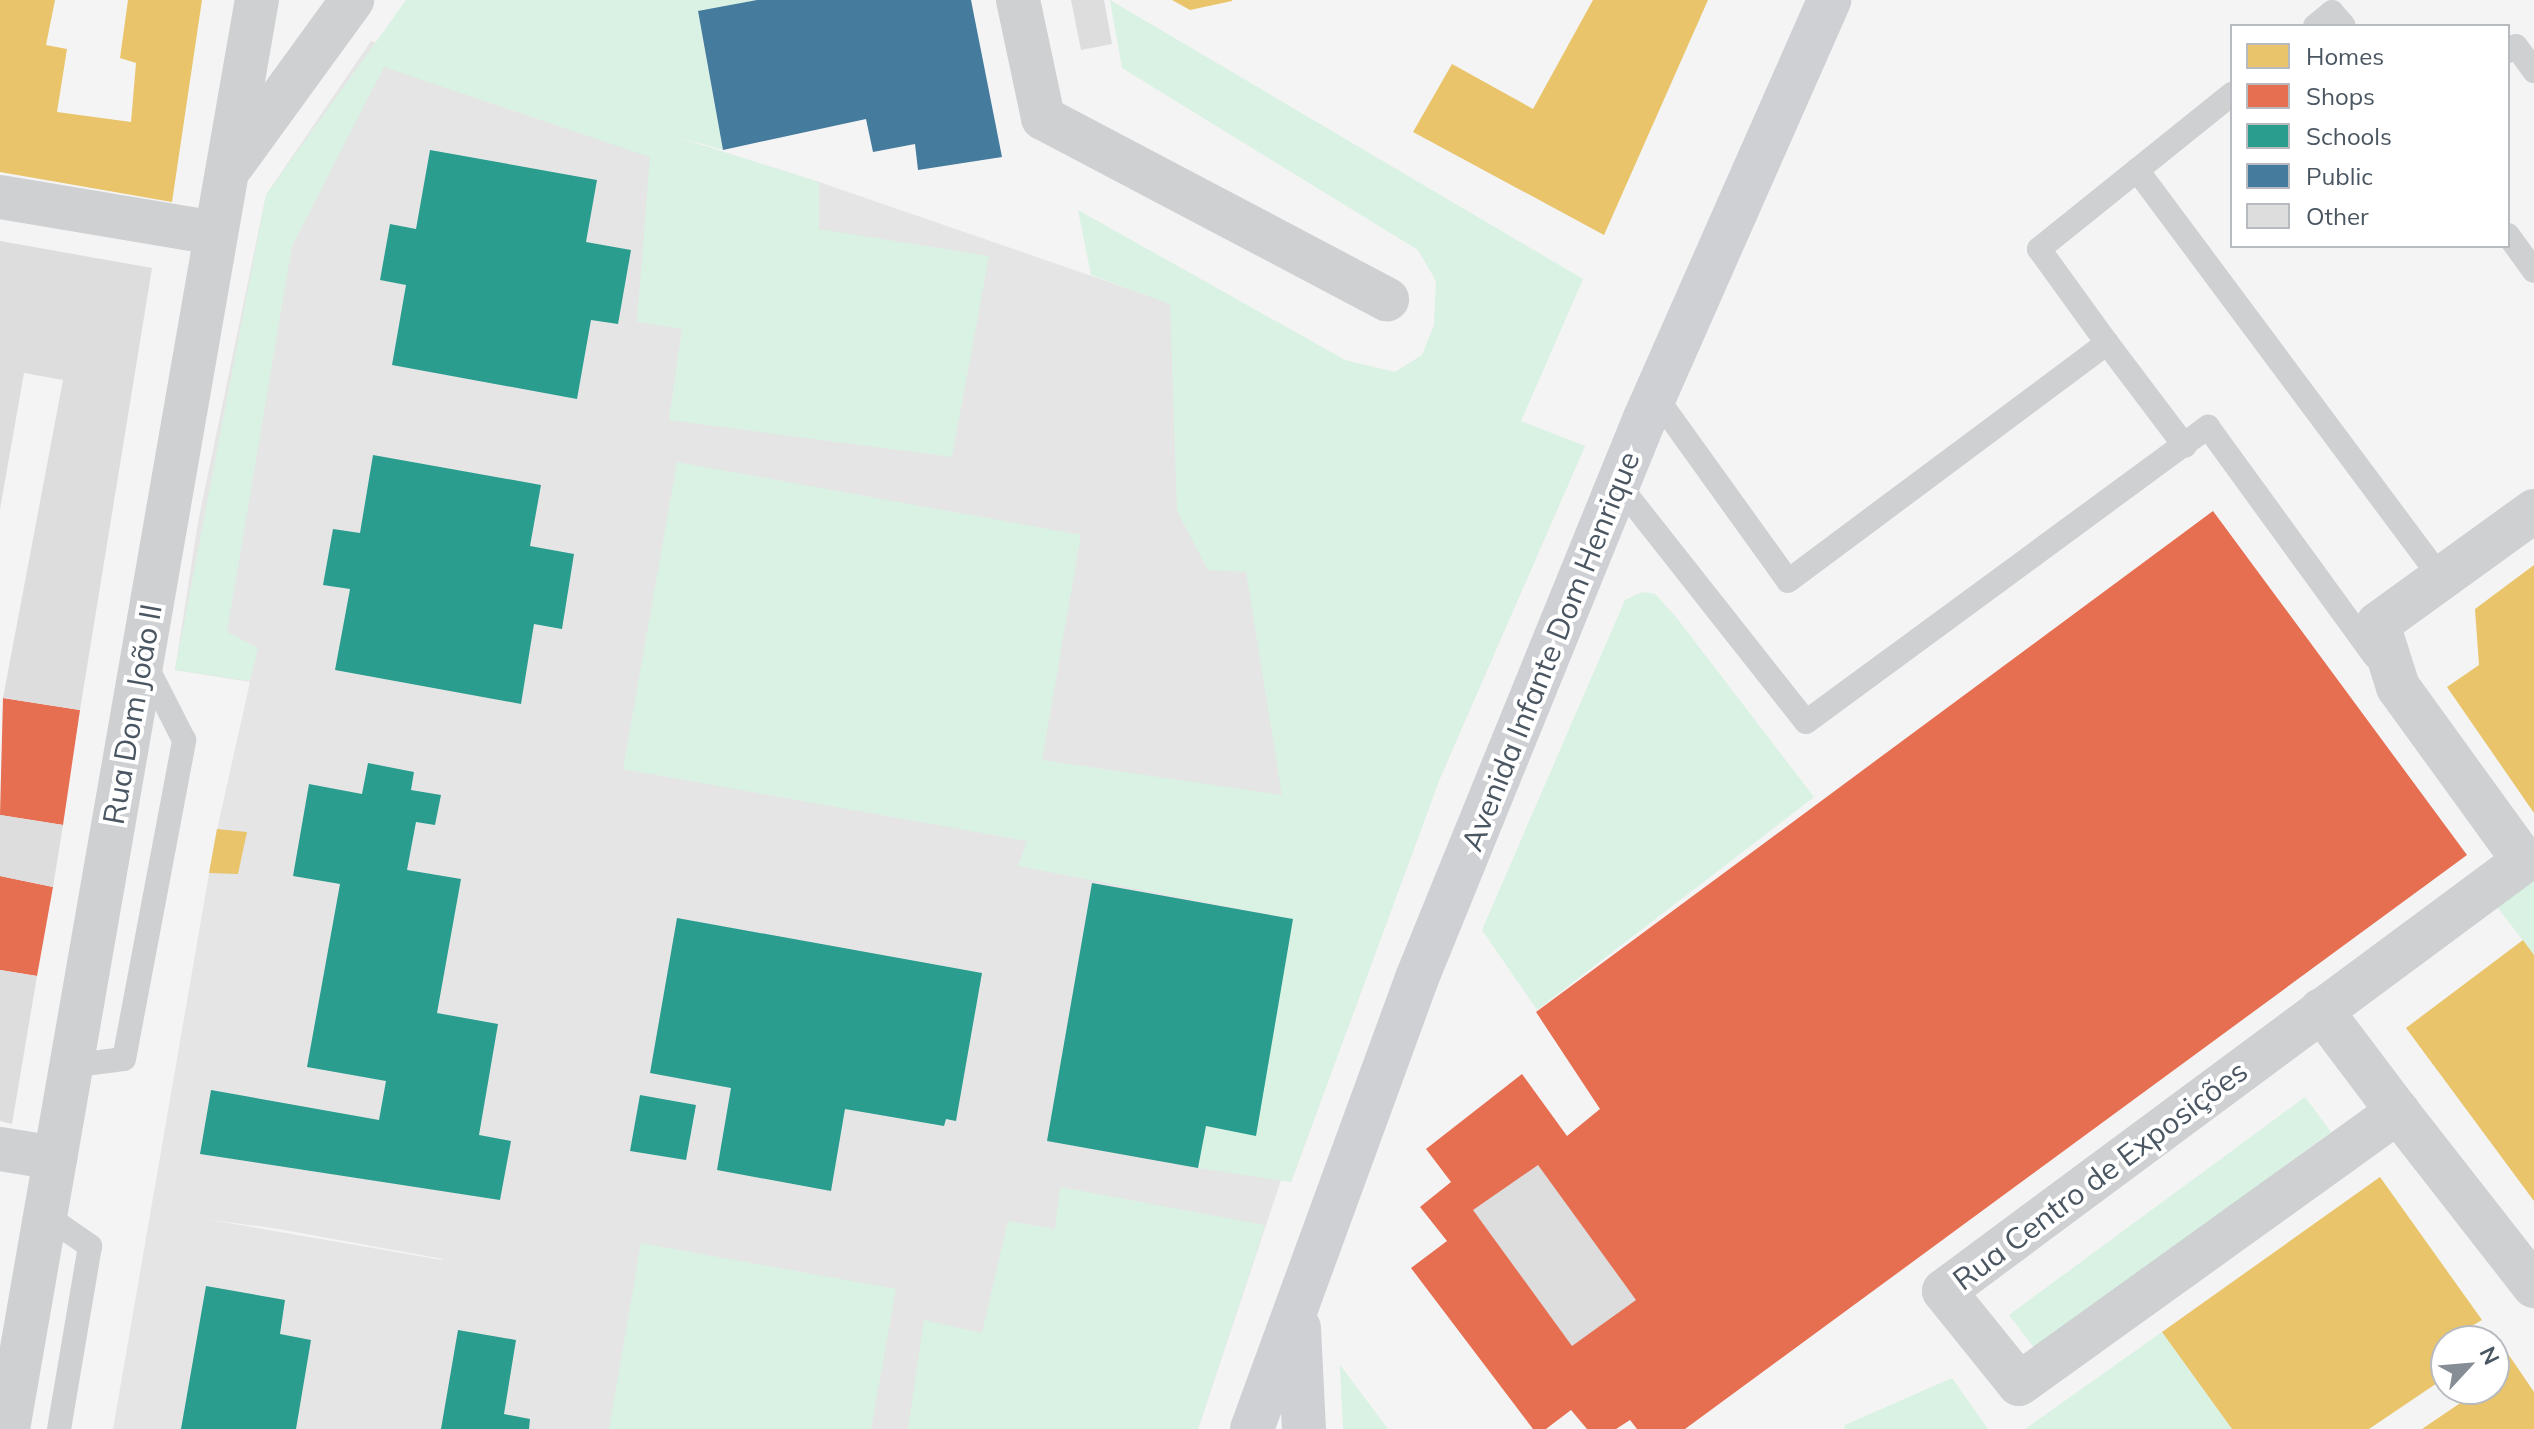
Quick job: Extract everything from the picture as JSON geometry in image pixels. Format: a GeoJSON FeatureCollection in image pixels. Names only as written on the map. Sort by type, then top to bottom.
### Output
{"type":"FeatureCollection","features":[{"type":"Feature","properties":{"kind":"main road","name":"Avenida Infante Dom Henrique"},"geometry":{"type":"LineString","coordinates":[[1252,1429],[1298,1312],[1417,978],[1618,484],[1829,0]]}},
{"type":"Feature","properties":{"kind":"main road","name":"Avenida Infante Dom Henrique"},"geometry":{"type":"LineString","coordinates":[[1298,1312],[1304,1429]]}},
{"type":"Feature","properties":{"kind":"street","name":"Rua Dom João II"},"geometry":{"type":"LineString","coordinates":[[8,1429],[257,0]]}},
{"type":"Feature","properties":{"kind":"street"},"geometry":{"type":"LineString","coordinates":[[227,172],[352,0]]}},
{"type":"Feature","properties":{"kind":"street"},"geometry":{"type":"LineString","coordinates":[[1018,0],[1043,118],[1387,299]]}},
{"type":"Feature","properties":{"kind":"street"},"geometry":{"type":"LineString","coordinates":[[0,197],[215,233]]}},
{"type":"Feature","properties":{"kind":"street","name":"Rua Centro de Exposições"},"geometry":{"type":"LineString","coordinates":[[2398,1112],[2019,1384],[1944,1291],[2524,861],[2398,687],[2378,624],[2534,511]]}},
{"type":"Feature","properties":{"kind":"street"},"geometry":{"type":"LineString","coordinates":[[2321,1010],[2534,1286]]}},
{"type":"Feature","properties":{"kind":"street"},"geometry":{"type":"LineString","coordinates":[[0,1149],[55,1158]]}},
{"type":"Feature","properties":{"kind":"lane"},"geometry":{"type":"LineString","coordinates":[[2317,24],[2332,12],[2342,24]]}},
{"type":"Feature","properties":{"kind":"lane"},"geometry":{"type":"LineString","coordinates":[[2510,50],[2516,46],[2534,71]]}},
{"type":"Feature","properties":{"kind":"lane"},"geometry":{"type":"LineString","coordinates":[[2185,446],[2039,249],[2230,96]]}},
{"type":"Feature","properties":{"kind":"lane"},"geometry":{"type":"LineString","coordinates":[[2137,170],[2441,578]]}},
{"type":"Feature","properties":{"kind":"lane"},"geometry":{"type":"LineString","coordinates":[[2510,238],[2534,271]]}},
{"type":"Feature","properties":{"kind":"lane"},"geometry":{"type":"LineString","coordinates":[[1656,397],[1788,581],[2107,343]]}},
{"type":"Feature","properties":{"kind":"lane"},"geometry":{"type":"LineString","coordinates":[[1618,484],[1806,722],[2208,427],[2398,687]]}},
{"type":"Feature","properties":{"kind":"lane"},"geometry":{"type":"LineString","coordinates":[[45,1215],[90,1246],[59,1429]]}},
{"type":"Feature","properties":{"kind":"shaded area"},"geometry":{"type":"Polygon","coordinates":[[[371,41],[819,182],[1585,446],[1440,778],[1291,1182],[1281,1180],[1198,1429],[113,1429],[215,839],[250,682],[175,670],[198,522],[266,195],[371,41]],[[205,1219],[443,1259],[279,1229],[205,1219]]]}},
{"type":"Feature","properties":{"kind":"green space"},"geometry":{"type":"Polygon","coordinates":[[[406,0],[757,0],[698,12],[723,150],[667,134],[819,182],[819,229],[989,256],[952,457],[669,420],[682,329],[637,322],[650,157],[384,67],[292,246],[227,632],[258,648],[250,681],[175,670],[266,195],[406,0]]]}},
{"type":"Feature","properties":{"kind":"green space"},"geometry":{"type":"Polygon","coordinates":[[[1110,0],[1583,279],[1521,421],[1585,446],[1440,778],[1291,1182],[1198,1168],[1206,1126],[1255,1135],[1293,919],[1018,866],[1027,841],[623,769],[677,462],[1081,535],[1042,760],[1282,795],[1246,572],[1208,570],[1177,511],[1170,304],[1091,275],[1078,210],[1345,360],[1395,372],[1422,355],[1434,325],[1436,281],[1418,250],[1122,68],[1110,0]]]}},
{"type":"Feature","properties":{"kind":"green space"},"geometry":{"type":"Polygon","coordinates":[[[1642,592],[1655,594],[1676,617],[1814,797],[1537,1010],[1482,930],[1625,600],[1642,592]]]}},
{"type":"Feature","properties":{"kind":"green space"},"geometry":{"type":"Polygon","coordinates":[[[2534,855],[2534,955],[2485,891],[2534,855]]]}},
{"type":"Feature","properties":{"kind":"green space"},"geometry":{"type":"Polygon","coordinates":[[[2305,1097],[2331,1132],[2035,1349],[2009,1315],[2305,1097]]]}},
{"type":"Feature","properties":{"kind":"green space"},"geometry":{"type":"Polygon","coordinates":[[[1060,1187],[1265,1225],[1198,1429],[908,1429],[924,1320],[982,1333],[1008,1221],[1055,1229],[1060,1187]]]}},
{"type":"Feature","properties":{"kind":"green space"},"geometry":{"type":"Polygon","coordinates":[[[641,1243],[896,1289],[871,1429],[609,1429],[641,1243]]]}},
{"type":"Feature","properties":{"kind":"green space"},"geometry":{"type":"Polygon","coordinates":[[[2162,1332],[2232,1429],[2025,1429],[2162,1332]]]}},
{"type":"Feature","properties":{"kind":"green space"},"geometry":{"type":"Polygon","coordinates":[[[1340,1365],[1388,1429],[1343,1429],[1340,1365]]]}},
{"type":"Feature","properties":{"kind":"green space"},"geometry":{"type":"Polygon","coordinates":[[[1952,1378],[1988,1429],[1844,1429],[1845,1425],[1952,1378]]]}},
{"type":"Feature","properties":{"kind":"building: Homes"},"geometry":{"type":"Polygon","coordinates":[[[0,0],[55,0],[46,45],[67,49],[57,112],[131,122],[136,63],[120,58],[128,0],[202,0],[172,202],[0,172],[0,0]]]}},
{"type":"Feature","properties":{"kind":"building: Homes"},"geometry":{"type":"Polygon","coordinates":[[[1172,0],[1232,0],[1232,1],[1190,10],[1172,0]]]}},
{"type":"Feature","properties":{"kind":"building: Homes"},"geometry":{"type":"Polygon","coordinates":[[[1593,0],[1708,0],[1604,235],[1413,132],[1452,64],[1533,109],[1593,0]]]}},
{"type":"Feature","properties":{"kind":"building: Homes"},"geometry":{"type":"Polygon","coordinates":[[[2534,565],[2534,813],[2447,687],[2479,665],[2475,609],[2534,565]]]}},
{"type":"Feature","properties":{"kind":"building: Homes"},"geometry":{"type":"Polygon","coordinates":[[[217,829],[247,832],[238,874],[209,873],[217,829]]]}},
{"type":"Feature","properties":{"kind":"building: Homes"},"geometry":{"type":"Polygon","coordinates":[[[2523,940],[2534,955],[2534,1201],[2406,1028],[2523,940]]]}},
{"type":"Feature","properties":{"kind":"building: Homes"},"geometry":{"type":"Polygon","coordinates":[[[2380,1177],[2482,1320],[2473,1325],[2430,1325],[2430,1388],[2369,1429],[2232,1429],[2162,1332],[2380,1177]]]}},
{"type":"Feature","properties":{"kind":"building: Homes"},"geometry":{"type":"Polygon","coordinates":[[[2510,1357],[2534,1392],[2534,1429],[2422,1429],[2457,1405],[2510,1405],[2510,1357]]]}},
{"type":"Feature","properties":{"kind":"building: Shops"},"geometry":{"type":"Polygon","coordinates":[[[2213,511],[2467,855],[1685,1429],[1637,1429],[1630,1420],[1616,1429],[1587,1429],[1571,1410],[1546,1429],[1533,1429],[1411,1268],[1447,1241],[1420,1207],[1451,1182],[1426,1149],[1522,1074],[1567,1136],[1600,1109],[1536,1012],[2213,511]]]}},
{"type":"Feature","properties":{"kind":"building: Shops"},"geometry":{"type":"Polygon","coordinates":[[[3,698],[80,710],[63,825],[0,815],[3,698]]]}},
{"type":"Feature","properties":{"kind":"building: Shops"},"geometry":{"type":"Polygon","coordinates":[[[0,876],[53,887],[37,976],[0,970],[0,876]]]}},
{"type":"Feature","properties":{"kind":"building: Schools"},"geometry":{"type":"Polygon","coordinates":[[[430,150],[597,180],[586,242],[631,250],[618,324],[591,320],[577,399],[392,365],[406,285],[380,280],[390,224],[416,229],[430,150]]]}},
{"type":"Feature","properties":{"kind":"building: Schools"},"geometry":{"type":"Polygon","coordinates":[[[373,455],[541,485],[530,546],[574,554],[562,629],[534,624],[521,704],[335,670],[350,589],[323,585],[333,529],[360,533],[373,455]]]}},
{"type":"Feature","properties":{"kind":"building: Schools"},"geometry":{"type":"Polygon","coordinates":[[[368,763],[414,772],[411,790],[441,795],[435,825],[416,822],[407,870],[461,879],[437,1013],[498,1024],[479,1135],[511,1141],[500,1200],[200,1154],[211,1090],[379,1120],[386,1081],[307,1067],[340,884],[293,876],[309,784],[362,794],[368,763]]]}},
{"type":"Feature","properties":{"kind":"building: Schools"},"geometry":{"type":"Polygon","coordinates":[[[1092,883],[1293,919],[1256,1136],[1206,1126],[1198,1168],[1047,1141],[1092,883]]]}},
{"type":"Feature","properties":{"kind":"building: Schools"},"geometry":{"type":"Polygon","coordinates":[[[677,918],[982,973],[956,1121],[946,1119],[944,1126],[845,1109],[831,1191],[717,1170],[731,1088],[650,1073],[677,918]]]}},
{"type":"Feature","properties":{"kind":"building: Schools"},"geometry":{"type":"Polygon","coordinates":[[[640,1095],[696,1105],[686,1160],[630,1151],[640,1095]]]}},
{"type":"Feature","properties":{"kind":"building: Schools"},"geometry":{"type":"Polygon","coordinates":[[[206,1286],[285,1300],[280,1334],[311,1340],[296,1429],[181,1429],[206,1286]]]}},
{"type":"Feature","properties":{"kind":"building: Schools"},"geometry":{"type":"Polygon","coordinates":[[[458,1330],[516,1340],[504,1414],[530,1419],[529,1429],[441,1429],[458,1330]]]}},
{"type":"Feature","properties":{"kind":"building: Public"},"geometry":{"type":"Polygon","coordinates":[[[757,0],[971,0],[1002,157],[918,170],[915,144],[873,152],[866,119],[723,150],[698,11],[757,0]]]}},
{"type":"Feature","properties":{"kind":"building: Other"},"geometry":{"type":"Polygon","coordinates":[[[1071,0],[1104,0],[1112,44],[1081,50],[1071,0]]]}},
{"type":"Feature","properties":{"kind":"building: Other"},"geometry":{"type":"Polygon","coordinates":[[[0,241],[152,268],[80,710],[3,698],[63,380],[24,373],[0,509],[0,241]]]}},
{"type":"Feature","properties":{"kind":"building: Other"},"geometry":{"type":"Polygon","coordinates":[[[0,815],[63,825],[53,887],[0,876],[0,815]]]}},
{"type":"Feature","properties":{"kind":"building: Other"},"geometry":{"type":"Polygon","coordinates":[[[0,970],[37,976],[12,1124],[0,1121],[0,970]]]}},
{"type":"Feature","properties":{"kind":"building: Other"},"geometry":{"type":"Polygon","coordinates":[[[1538,1165],[1636,1300],[1572,1346],[1473,1210],[1538,1165]]]}}]}
